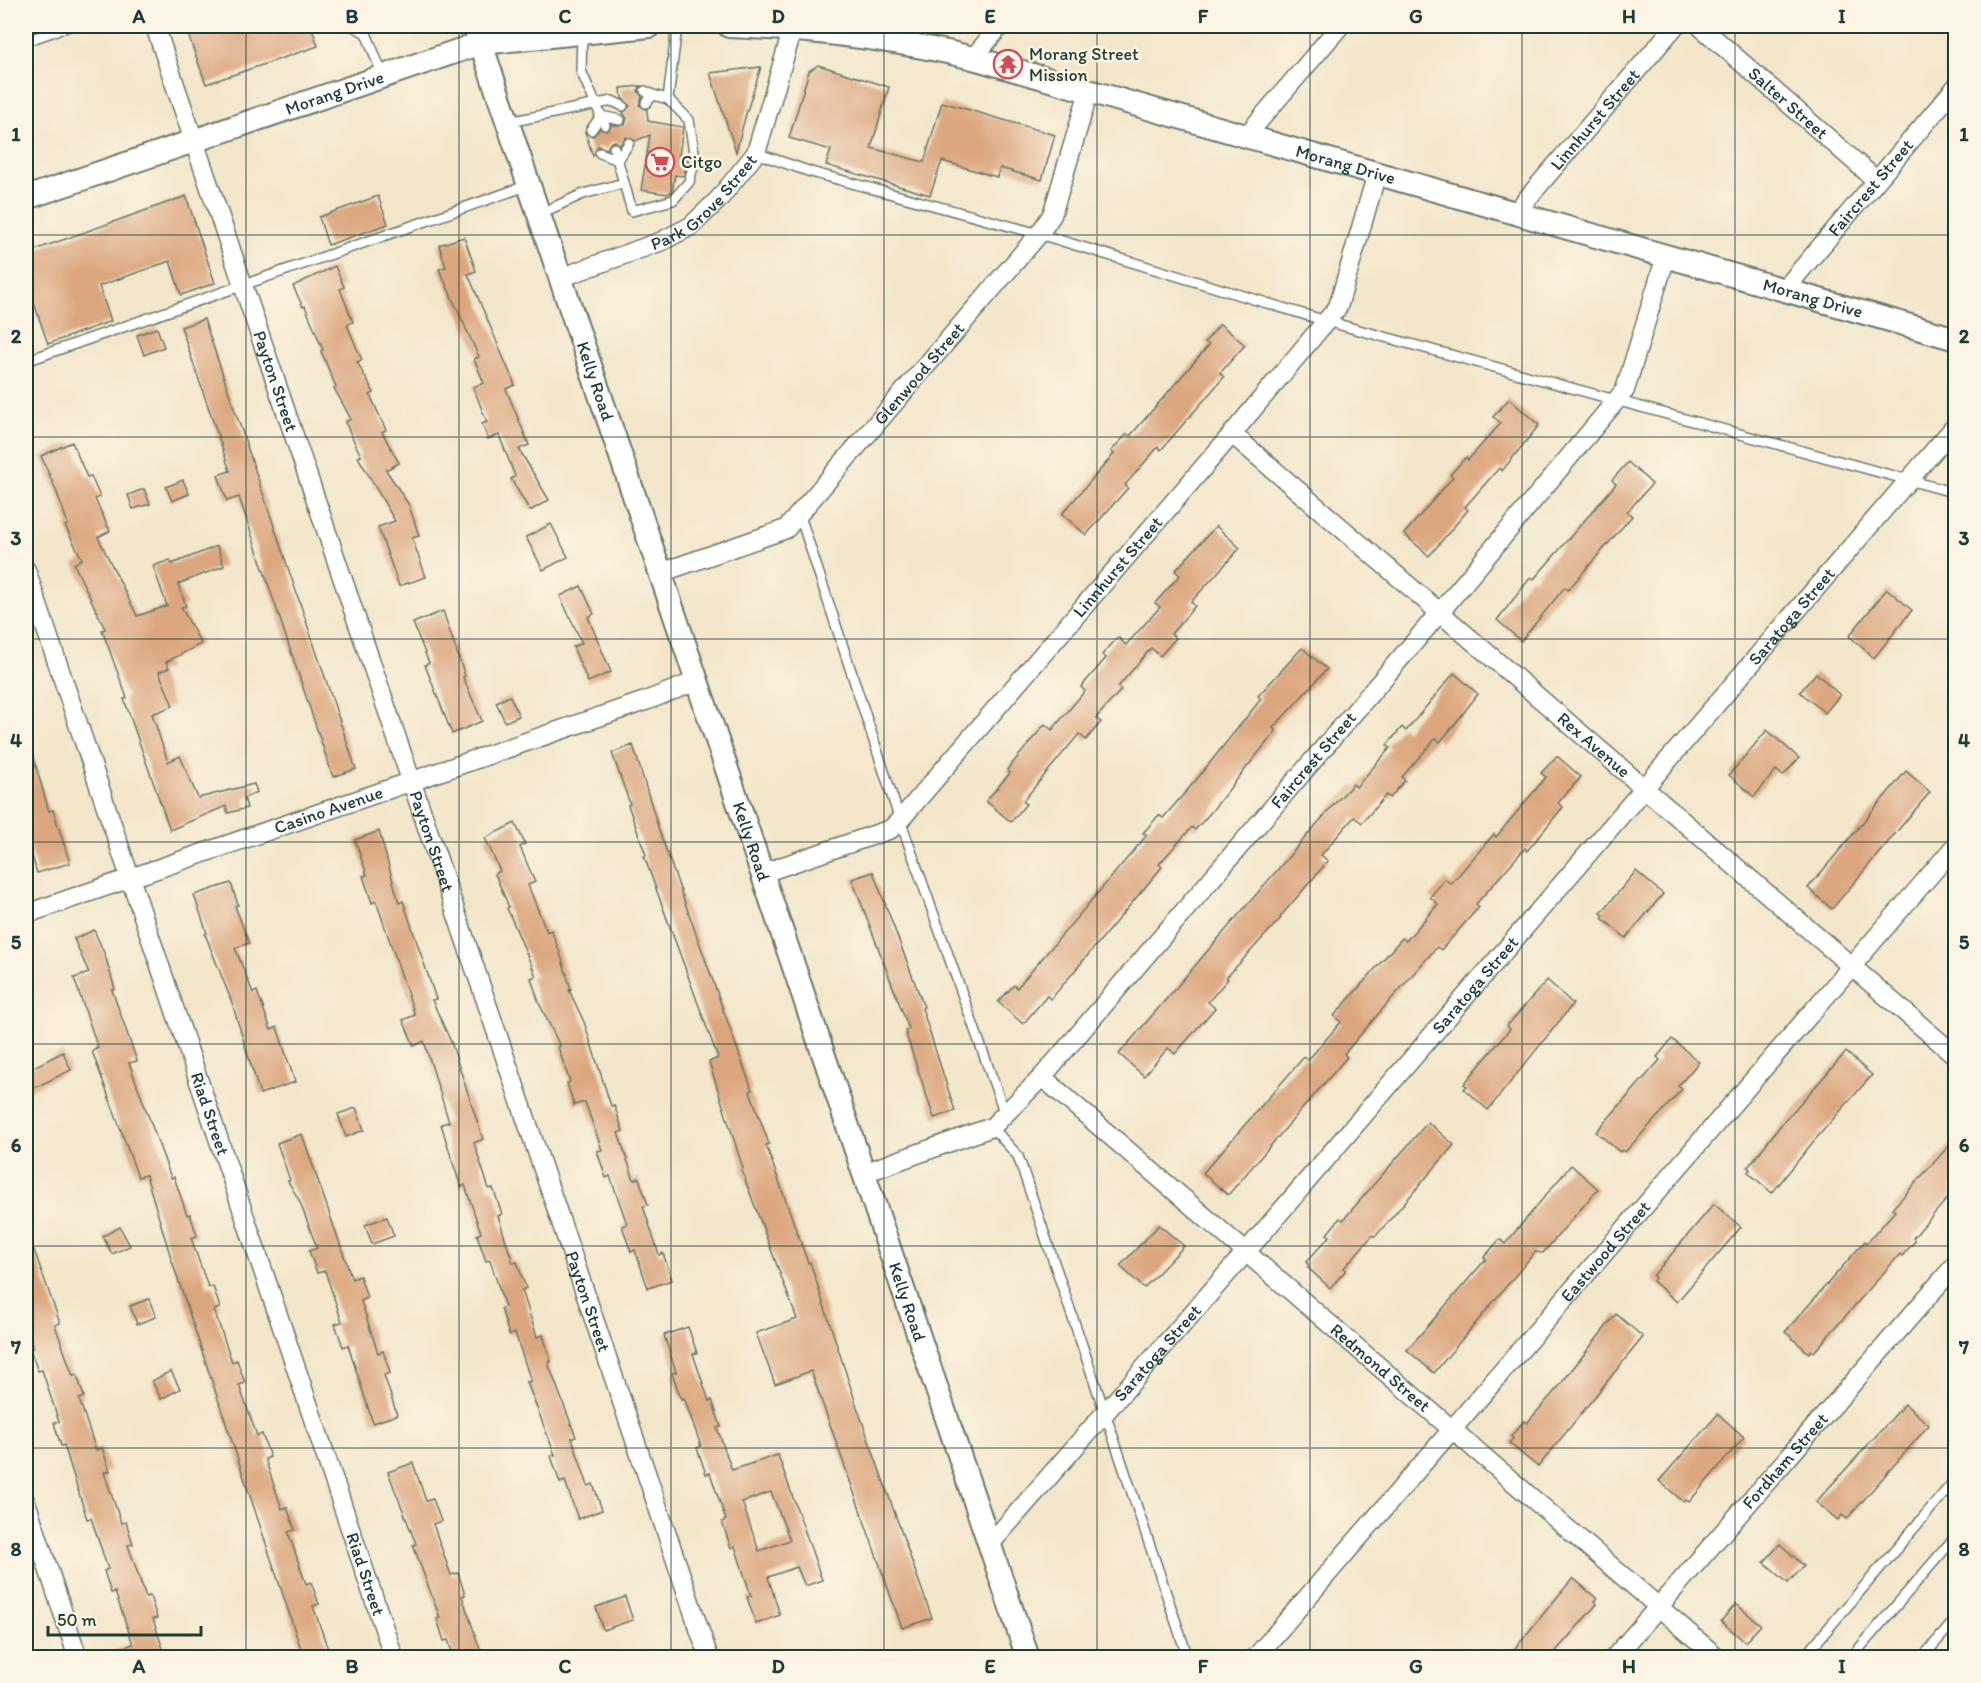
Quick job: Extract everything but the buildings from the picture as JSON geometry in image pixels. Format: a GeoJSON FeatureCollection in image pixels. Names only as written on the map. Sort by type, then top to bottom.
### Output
{"type":"FeatureCollection","features":[{"type":"Feature","properties":{"kind":"street","name":"Payton Street"},"geometry":{"type":"LineString","coordinates":[[156,26],[709,1658]]}},
{"type":"Feature","properties":{"kind":"street","name":"Morang Drive"},"geometry":{"type":"LineString","coordinates":[[26,198],[383,76],[478,34],[651,26]]}},
{"type":"Feature","properties":{"kind":"street","name":"Morang Drive"},"geometry":{"type":"LineString","coordinates":[[729,26],[794,28],[886,39],[973,58],[1956,339]]}},
{"type":"Feature","properties":{"kind":"street"},"geometry":{"type":"LineString","coordinates":[[973,58],[1000,26]]}},
{"type":"Feature","properties":{"kind":"street"},"geometry":{"type":"LineString","coordinates":[[1246,136],[1340,26]]}},
{"type":"Feature","properties":{"kind":"street","name":"Linnhurst Street"},"geometry":{"type":"LineString","coordinates":[[1515,213],[1675,26]]}},
{"type":"Feature","properties":{"kind":"street","name":"Salter Street"},"geometry":{"type":"LineString","coordinates":[[1700,26],[1876,180]]}},
{"type":"Feature","properties":{"kind":"street","name":"Park Grove Street"},"geometry":{"type":"LineString","coordinates":[[560,278],[662,241],[691,226],[718,200],[756,153],[794,28]]}},
{"type":"Feature","properties":{"kind":"street","name":"Kelly Road"},"geometry":{"type":"LineString","coordinates":[[478,34],[1028,1658]]}},
{"type":"Feature","properties":{"kind":"street","name":"Faircrest Street"},"geometry":{"type":"LineString","coordinates":[[1784,290],[1956,87]]}},
{"type":"Feature","properties":{"kind":"street","name":"Glenwood Street"},"geometry":{"type":"LineString","coordinates":[[660,573],[786,529],[1039,234],[1052,214],[1089,91]]}},
{"type":"Feature","properties":{"kind":"street","name":"Linnhurst Street"},"geometry":{"type":"LineString","coordinates":[[762,873],[891,829],[900,820],[1232,434],[1338,307],[1377,173]]}},
{"type":"Feature","properties":{"kind":"street","name":"Faircrest Street"},"geometry":{"type":"LineString","coordinates":[[864,1173],[992,1127],[1042,1077],[1440,612],[1616,402],[1625,390],[1666,256]]}},
{"type":"Feature","properties":{"kind":"street","name":"Saratoga Street"},"geometry":{"type":"LineString","coordinates":[[990,1544],[1646,789],[1956,425]]}},
{"type":"Feature","properties":{"kind":"street","name":"Rex Avenue"},"geometry":{"type":"LineString","coordinates":[[1232,434],[1956,1056]]}},
{"type":"Feature","properties":{"kind":"street","name":"Riad Street"},"geometry":{"type":"LineString","coordinates":[[26,570],[394,1658]]}},
{"type":"Feature","properties":{"kind":"street","name":"Casino Avenue"},"geometry":{"type":"LineString","coordinates":[[26,914],[648,700],[697,681]]}},
{"type":"Feature","properties":{"kind":"street","name":"Eastwood Street"},"geometry":{"type":"LineString","coordinates":[[1255,1658],[1956,845]]}},
{"type":"Feature","properties":{"kind":"street","name":"Redmond Street"},"geometry":{"type":"LineString","coordinates":[[1042,1077],[1718,1658]]}},
{"type":"Feature","properties":{"kind":"street","name":"Fordham Street"},"geometry":{"type":"LineString","coordinates":[[1614,1658],[1956,1264]]}},
{"type":"Feature","properties":{"kind":"street"},"geometry":{"type":"LineString","coordinates":[[26,1502],[78,1658]]}},
{"type":"Feature","properties":{"kind":"lane"},"geometry":{"type":"LineString","coordinates":[[26,41],[69,26]]}},
{"type":"Feature","properties":{"kind":"lane"},"geometry":{"type":"LineString","coordinates":[[353,26],[368,29],[383,76]]}},
{"type":"Feature","properties":{"kind":"lane"},"geometry":{"type":"LineString","coordinates":[[668,99],[677,26]]}},
{"type":"Feature","properties":{"kind":"lane"},"geometry":{"type":"LineString","coordinates":[[581,30],[581,71],[603,121]]}},
{"type":"Feature","properties":{"kind":"lane"},"geometry":{"type":"LineString","coordinates":[[508,123],[612,101],[621,93]]}},
{"type":"Feature","properties":{"kind":"lane"},"geometry":{"type":"LineString","coordinates":[[615,148],[633,211],[673,201],[689,182],[695,159],[689,120],[668,99],[649,93],[646,103]]}},
{"type":"Feature","properties":{"kind":"lane"},"geometry":{"type":"LineString","coordinates":[[612,101],[623,106]]}},
{"type":"Feature","properties":{"kind":"lane"},"geometry":{"type":"LineString","coordinates":[[591,130],[603,121],[620,120]]}},
{"type":"Feature","properties":{"kind":"lane"},"geometry":{"type":"LineString","coordinates":[[618,160],[629,143]]}},
{"type":"Feature","properties":{"kind":"lane"},"geometry":{"type":"LineString","coordinates":[[600,153],[618,160]]}},
{"type":"Feature","properties":{"kind":"lane"},"geometry":{"type":"LineString","coordinates":[[756,153],[811,172],[1039,234],[1326,321],[1956,493]]}},
{"type":"Feature","properties":{"kind":"lane"},"geometry":{"type":"LineString","coordinates":[[539,214],[583,194],[624,183]]}},
{"type":"Feature","properties":{"kind":"lane"},"geometry":{"type":"LineString","coordinates":[[26,361],[529,185]]}},
{"type":"Feature","properties":{"kind":"lane"},"geometry":{"type":"LineString","coordinates":[[799,513],[900,820],[1005,1114]]}},
{"type":"Feature","properties":{"kind":"lane"},"geometry":{"type":"LineString","coordinates":[[992,1127],[1018,1156],[1188,1658]]}},
{"type":"Feature","properties":{"kind":"lane"},"geometry":{"type":"LineString","coordinates":[[1803,1658],[1956,1479]]}},
{"type":"Feature","properties":{"kind":"lane"},"geometry":{"type":"LineString","coordinates":[[1851,1658],[1956,1536]]}},
{"type":"Feature","properties":{"kind":"lane"},"geometry":{"type":"LineString","coordinates":[[1922,1658],[1956,1619]]}},
{"type":"Feature","properties":{"kind":"place","name":"Morang Street Mission"},"geometry":{"type":"Point","coordinates":[1008,64]}},
{"type":"Feature","properties":{"kind":"place","name":"Citgo"},"geometry":{"type":"Point","coordinates":[660,162]}}]}
